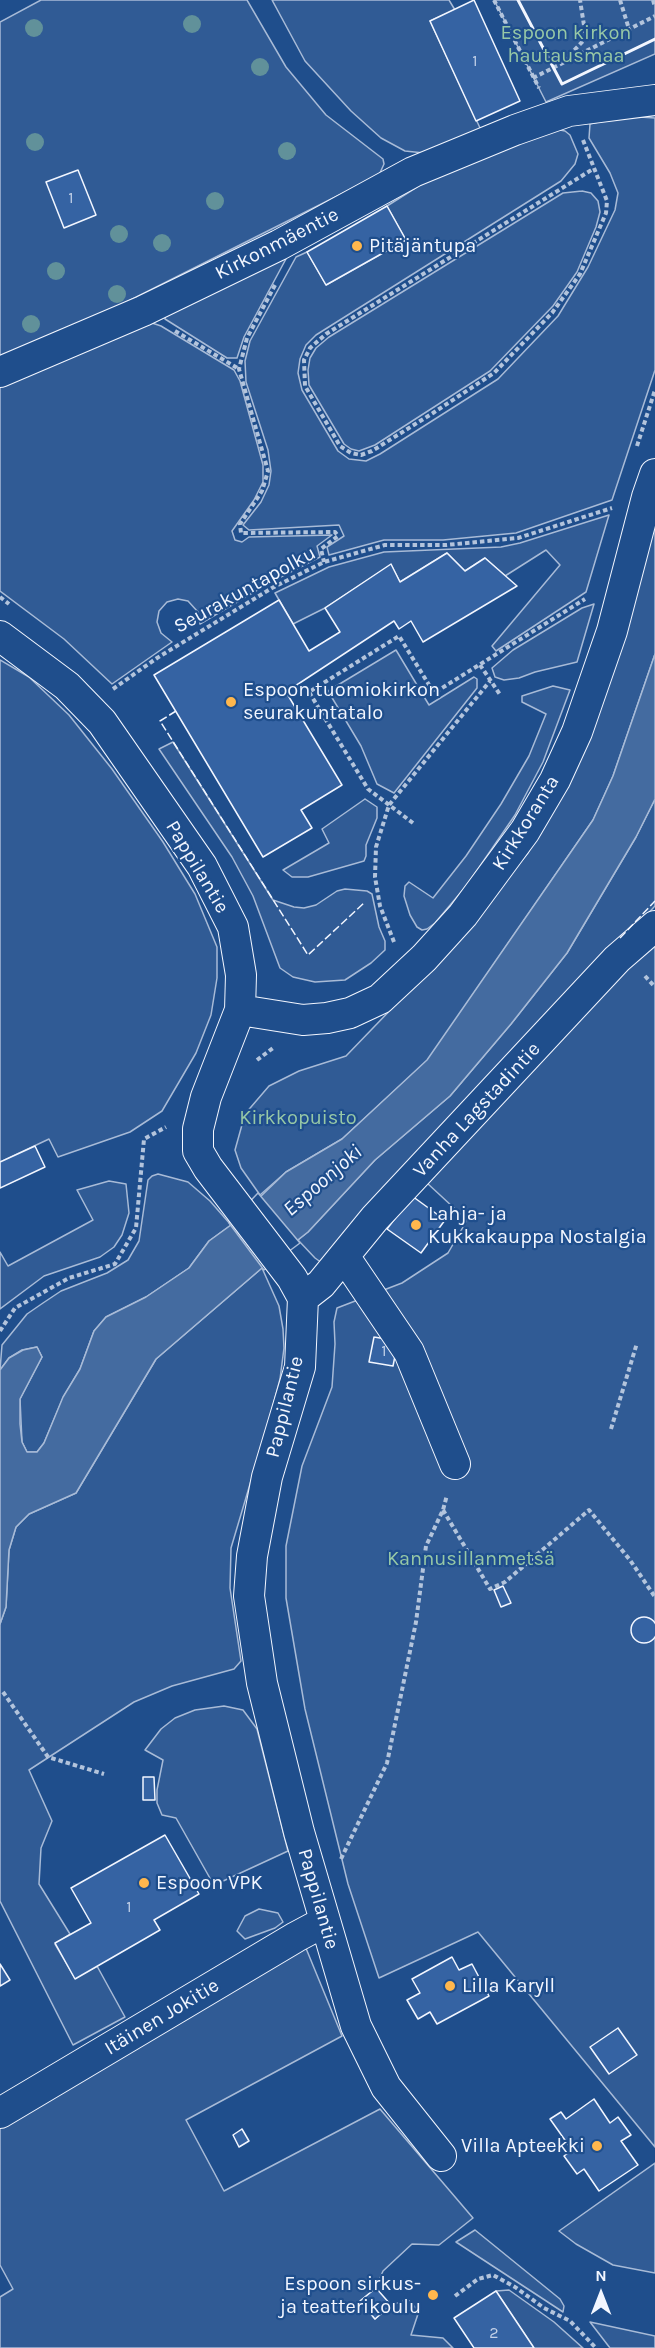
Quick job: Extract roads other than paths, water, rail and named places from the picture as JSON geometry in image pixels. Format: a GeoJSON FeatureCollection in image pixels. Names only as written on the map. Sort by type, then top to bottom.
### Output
{"type":"FeatureCollection","features":[{"type":"Feature","properties":{"kind":"street","name":"Kirkonmäentie"},"geometry":{"type":"LineString","coordinates":[[0,372],[143,311],[301,233],[413,172],[569,111],[655,100]]}},
{"type":"Feature","properties":{"kind":"street","name":"Kirkkoranta"},"geometry":{"type":"LineString","coordinates":[[240,1010],[303,1020],[350,1013],[380,999],[424,958],[470,906],[525,831],[555,780],[578,732],[612,631],[647,497],[645,463]]}},
{"type":"Feature","properties":{"kind":"street","name":"Pappilantie"},"geometry":{"type":"LineString","coordinates":[[0,636],[67,686],[90,709],[202,866],[233,927],[241,975],[240,1010],[206,1097],[198,1129],[198,1151],[208,1168],[297,1288],[300,1367],[267,1477],[252,1556],[249,1596],[262,1683],[299,1832],[356,2026],[386,2087],[441,2156]]}},
{"type":"Feature","properties":{"kind":"street","name":"Vanha Lagstadintie"},"geometry":{"type":"LineString","coordinates":[[297,1288],[321,1284],[375,1218],[617,959],[655,926]]}},
{"type":"Feature","properties":{"kind":"street"},"geometry":{"type":"LineString","coordinates":[[344,1256],[409,1352],[455,1464]]}},
{"type":"Feature","properties":{"kind":"street","name":"Itäinen Jokitie"},"geometry":{"type":"LineString","coordinates":[[0,2113],[296,1936],[324,1922]]}},
{"type":"Feature","properties":{"kind":"water","name":"Espoonjoki"},"geometry":{"type":"Polygon","coordinates":[[[655,654],[655,799],[636,837],[567,953],[450,1096],[375,1160],[308,1232],[262,1268],[156,1359],[76,1493],[29,1514],[16,1527],[9,1550],[6,1607],[0,1624],[0,1370],[9,1358],[23,1350],[37,1347],[42,1357],[20,1399],[22,1442],[27,1452],[37,1452],[44,1443],[63,1397],[80,1369],[94,1331],[106,1317],[146,1297],[189,1268],[209,1241],[231,1225],[286,1172],[342,1139],[427,1060],[593,820],[613,776],[655,654]]]}},
{"type":"Feature","properties":{"kind":"place","name":"Pitäjäntupa"},"geometry":{"type":"Point","coordinates":[357,246]}},
{"type":"Feature","properties":{"kind":"place","name":"Espoon tuomiokirkon seurakuntatalo"},"geometry":{"type":"Point","coordinates":[231,702]}},
{"type":"Feature","properties":{"kind":"place","name":"Lahja- ja Kukkakauppa Nostalgia"},"geometry":{"type":"Point","coordinates":[416,1225]}},
{"type":"Feature","properties":{"kind":"place","name":"Espoon VPK"},"geometry":{"type":"Point","coordinates":[144,1883]}},
{"type":"Feature","properties":{"kind":"place","name":"Lilla Karyll"},"geometry":{"type":"Point","coordinates":[450,1986]}},
{"type":"Feature","properties":{"kind":"place","name":"Villa Apteekki"},"geometry":{"type":"Point","coordinates":[597,2146]}},
{"type":"Feature","properties":{"kind":"place","name":"Espoon sirkus- ja teatterikoulu"},"geometry":{"type":"Point","coordinates":[433,2295]}},
{"type":"Feature","properties":{"kind":"park label","name":"Espoon kirkon hautausmaa"},"geometry":{"type":"Point","coordinates":[566,44]}},
{"type":"Feature","properties":{"kind":"park label","name":"Kirkkopuisto"},"geometry":{"type":"Point","coordinates":[298,1118]}},
{"type":"Feature","properties":{"kind":"park label","name":"Kannusillanmetsä"},"geometry":{"type":"Point","coordinates":[471,1559]}}]}
